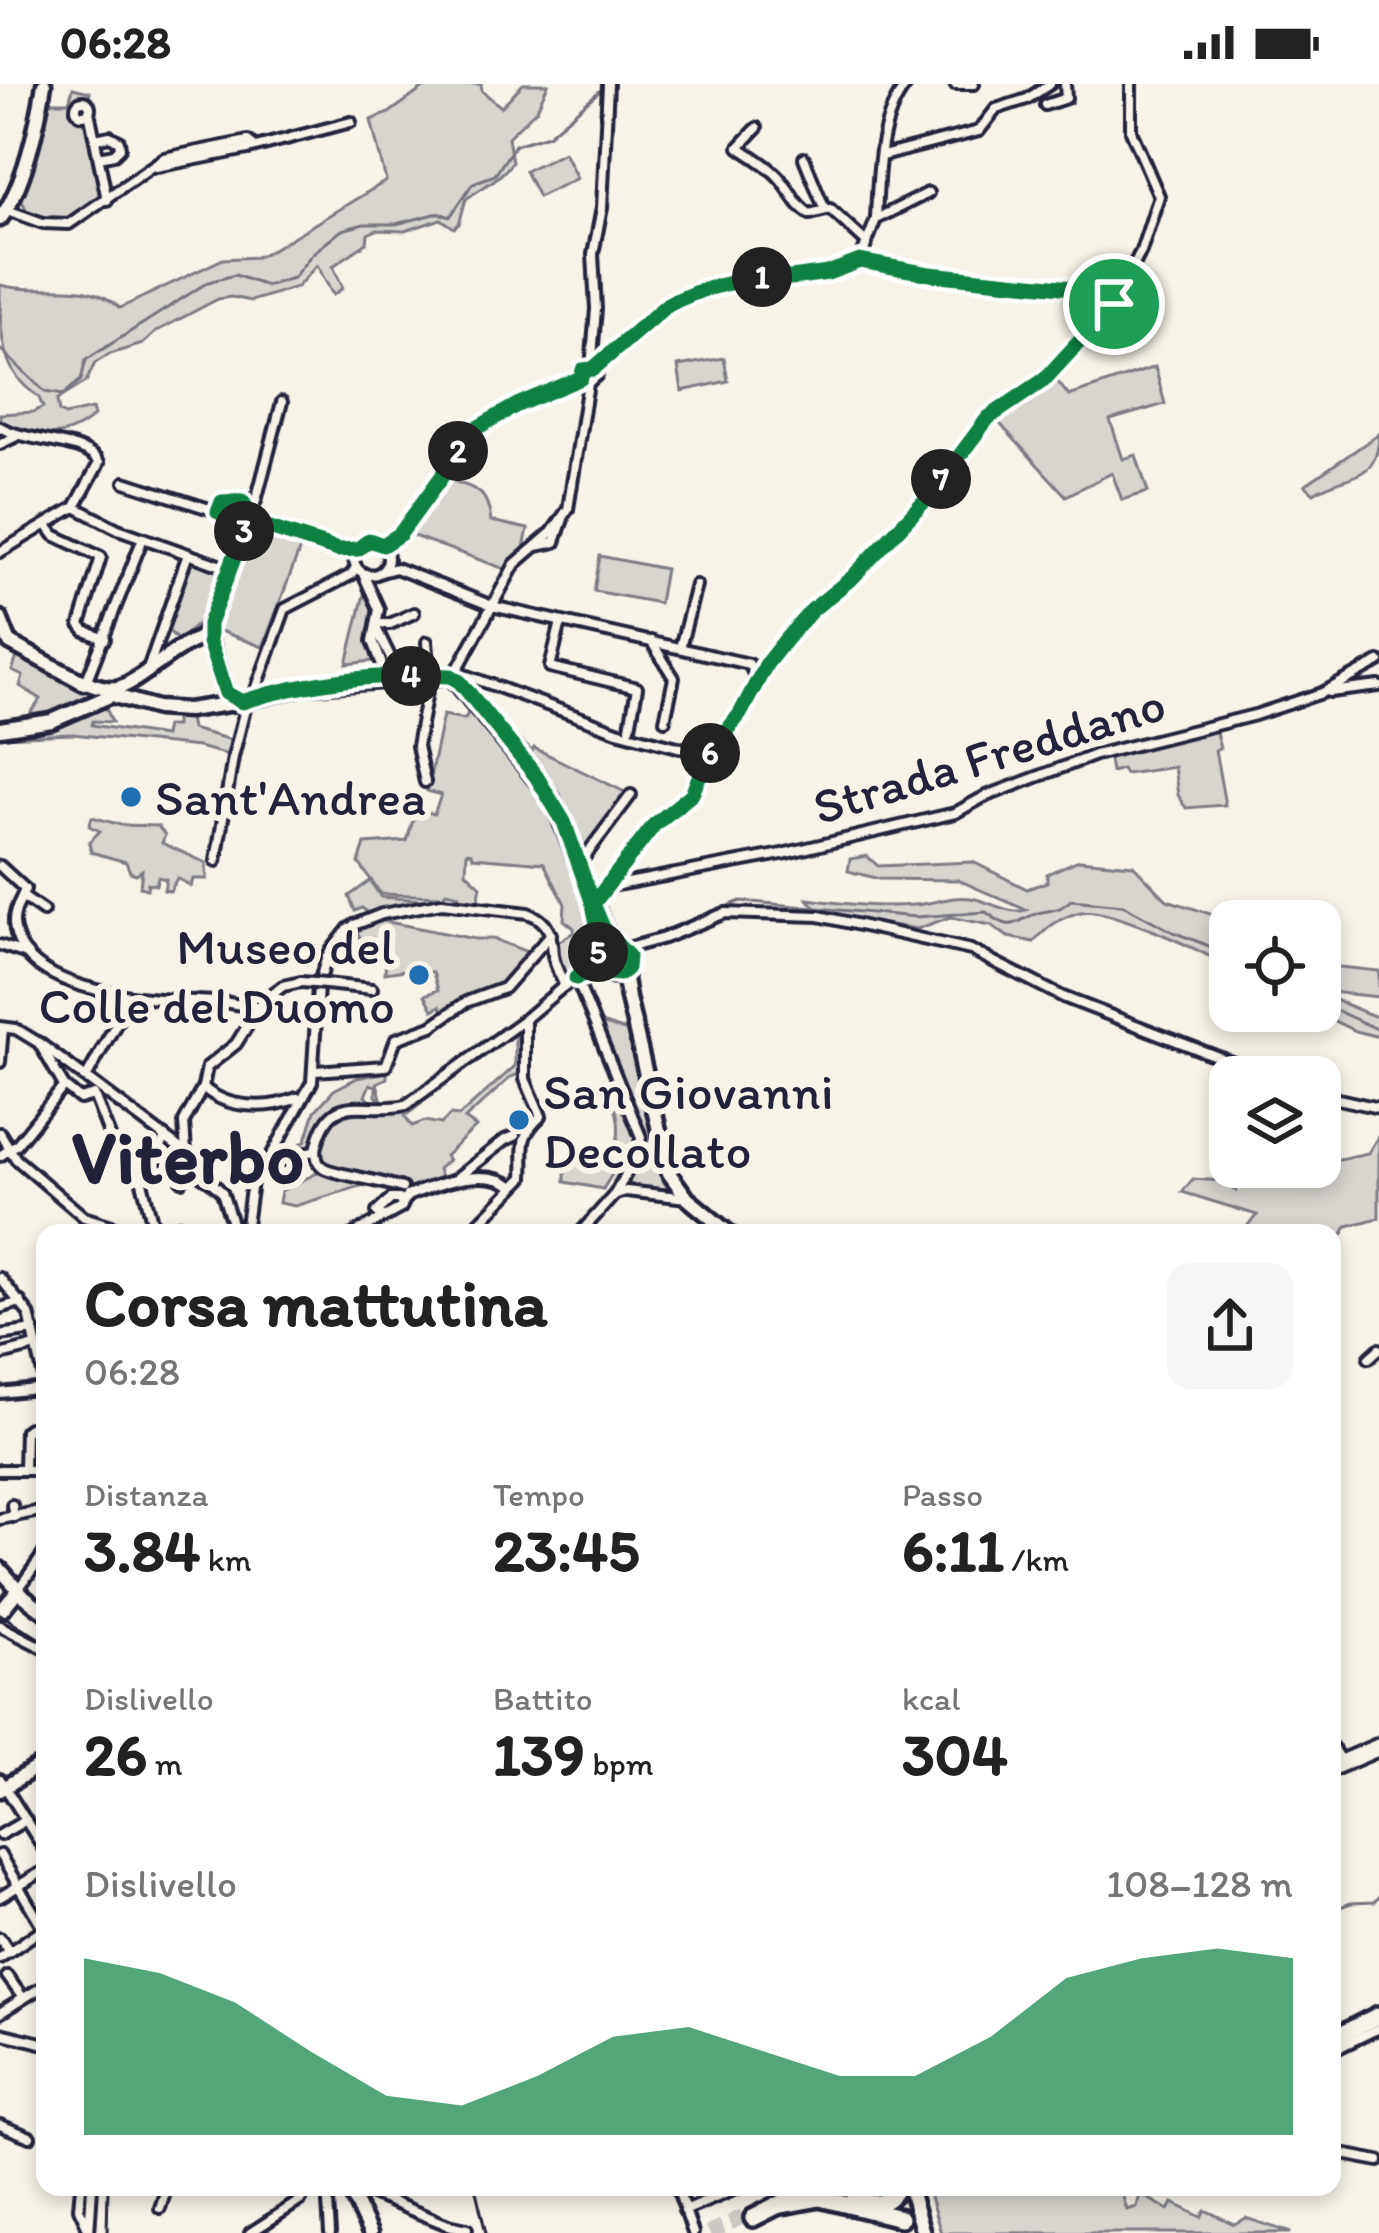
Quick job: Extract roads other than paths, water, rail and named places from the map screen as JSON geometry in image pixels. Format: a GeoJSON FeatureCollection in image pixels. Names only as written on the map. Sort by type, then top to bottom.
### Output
{"type":"FeatureCollection","features":[{"type":"Feature","properties":{"kind":"highway"},"geometry":{"type":"LineString","coordinates":[[1341,2041],[1379,2022]]}},
{"type":"Feature","properties":{"kind":"highway"},"geometry":{"type":"LineString","coordinates":[[788,2196],[752,2216],[820,2198],[908,2214]]}},
{"type":"Feature","properties":{"kind":"highway"},"geometry":{"type":"LineString","coordinates":[[777,2206],[791,2196]]}},
{"type":"Feature","properties":{"kind":"highway"},"geometry":{"type":"LineString","coordinates":[[858,2196],[877,2204],[892,2196]]}},
{"type":"Feature","properties":{"kind":"main road"},"geometry":{"type":"LineString","coordinates":[[4,214],[42,88]]}},
{"type":"Feature","properties":{"kind":"main road"},"geometry":{"type":"LineString","coordinates":[[0,618],[5,641],[82,681],[110,688],[127,684],[149,666],[203,640],[226,693],[247,700]]}},
{"type":"Feature","properties":{"kind":"main road"},"geometry":{"type":"LineString","coordinates":[[0,729],[52,721],[112,695],[171,710],[217,706],[307,686],[393,678],[429,681],[453,675],[473,686],[552,800],[605,932],[624,957],[633,1027],[672,1180],[718,1224]]}},
{"type":"Feature","properties":{"kind":"main road"},"geometry":{"type":"LineString","coordinates":[[82,681],[93,692],[90,703]]}},
{"type":"Feature","properties":{"kind":"main road"},"geometry":{"type":"LineString","coordinates":[[127,684],[125,694],[133,701]]}},
{"type":"Feature","properties":{"kind":"main road"},"geometry":{"type":"LineString","coordinates":[[217,706],[226,693]]}},
{"type":"Feature","properties":{"kind":"main road"},"geometry":{"type":"LineString","coordinates":[[593,904],[601,965],[633,1027]]}},
{"type":"Feature","properties":{"kind":"main road"},"geometry":{"type":"LineString","coordinates":[[601,965],[607,945],[624,957]]}},
{"type":"Feature","properties":{"kind":"main road"},"geometry":{"type":"LineString","coordinates":[[601,965],[624,957]]}},
{"type":"Feature","properties":{"kind":"main road"},"geometry":{"type":"LineString","coordinates":[[0,1569],[36,1603]]}},
{"type":"Feature","properties":{"kind":"main road"},"geometry":{"type":"LineString","coordinates":[[2,1610],[18,1590]]}},
{"type":"Feature","properties":{"kind":"main road"},"geometry":{"type":"LineString","coordinates":[[2,1785],[36,1767]]}},
{"type":"Feature","properties":{"kind":"main road"},"geometry":{"type":"LineString","coordinates":[[355,2196],[370,2233]]}},
{"type":"Feature","properties":{"kind":"main road"},"geometry":{"type":"LineString","coordinates":[[909,2196],[908,2214],[921,2233]]}},
{"type":"Feature","properties":{"kind":"street"},"geometry":{"type":"LineString","coordinates":[[373,592],[385,550],[477,428],[517,405],[596,378],[592,368],[593,254],[602,208],[608,84]]}},
{"type":"Feature","properties":{"kind":"street"},"geometry":{"type":"LineString","coordinates":[[860,261],[876,219],[892,109],[907,84]]}},
{"type":"Feature","properties":{"kind":"street"},"geometry":{"type":"LineString","coordinates":[[955,84],[974,84]]}},
{"type":"Feature","properties":{"kind":"street"},"geometry":{"type":"LineString","coordinates":[[882,156],[979,131],[996,109],[1027,99],[1050,84]]}},
{"type":"Feature","properties":{"kind":"street"},"geometry":{"type":"LineString","coordinates":[[1045,105],[1066,98],[1065,84]]}},
{"type":"Feature","properties":{"kind":"street"},"geometry":{"type":"LineString","coordinates":[[593,904],[654,825],[692,794],[708,755],[740,714],[786,639],[930,495],[988,418],[1044,380],[1114,304],[1159,204],[1158,189],[1131,131],[1131,84]]}},
{"type":"Feature","properties":{"kind":"street"},"geometry":{"type":"LineString","coordinates":[[89,111],[107,200]]}},
{"type":"Feature","properties":{"kind":"street"},"geometry":{"type":"LineString","coordinates":[[4,214],[57,225],[81,218],[164,158],[248,141],[253,146],[351,122]]}},
{"type":"Feature","properties":{"kind":"street"},"geometry":{"type":"LineString","coordinates":[[758,128],[739,147],[776,175],[794,203],[810,214],[830,209],[867,243]]}},
{"type":"Feature","properties":{"kind":"street"},"geometry":{"type":"LineString","coordinates":[[95,139],[110,136],[119,142],[114,154],[99,157]]}},
{"type":"Feature","properties":{"kind":"street"},"geometry":{"type":"LineString","coordinates":[[805,158],[825,210]]}},
{"type":"Feature","properties":{"kind":"street"},"geometry":{"type":"LineString","coordinates":[[876,219],[928,193]]}},
{"type":"Feature","properties":{"kind":"street"},"geometry":{"type":"LineString","coordinates":[[592,368],[668,304],[702,290],[758,276],[828,273],[860,261],[930,274],[1093,290],[1114,304]]}},
{"type":"Feature","properties":{"kind":"street"},"geometry":{"type":"LineString","coordinates":[[453,675],[515,564],[555,536],[572,497],[585,380]]}},
{"type":"Feature","properties":{"kind":"street"},"geometry":{"type":"LineString","coordinates":[[203,640],[256,501],[282,402]]}},
{"type":"Feature","properties":{"kind":"street"},"geometry":{"type":"LineString","coordinates":[[0,427],[19,436],[78,447],[98,457],[97,469],[75,507],[0,552]]}},
{"type":"Feature","properties":{"kind":"street"},"geometry":{"type":"LineString","coordinates":[[0,444],[19,436]]}},
{"type":"Feature","properties":{"kind":"street"},"geometry":{"type":"LineString","coordinates":[[125,482],[218,512],[248,515],[338,550],[358,549],[369,540],[385,550],[399,569],[460,599],[749,664],[757,681]]}},
{"type":"Feature","properties":{"kind":"street"},"geometry":{"type":"LineString","coordinates":[[218,512],[227,500],[242,501],[248,515]]}},
{"type":"Feature","properties":{"kind":"street"},"geometry":{"type":"LineString","coordinates":[[75,507],[230,569]]}},
{"type":"Feature","properties":{"kind":"street"},"geometry":{"type":"LineString","coordinates":[[47,525],[54,535],[100,555],[80,625],[85,632],[105,639]]}},
{"type":"Feature","properties":{"kind":"street"},"geometry":{"type":"LineString","coordinates":[[82,681],[105,639],[143,538]]}},
{"type":"Feature","properties":{"kind":"street"},"geometry":{"type":"LineString","coordinates":[[357,571],[358,549]]}},
{"type":"Feature","properties":{"kind":"street"},"geometry":{"type":"LineString","coordinates":[[338,550],[373,592],[381,620],[373,641],[393,678]]}},
{"type":"Feature","properties":{"kind":"street"},"geometry":{"type":"LineString","coordinates":[[149,666],[188,554]]}},
{"type":"Feature","properties":{"kind":"street"},"geometry":{"type":"LineString","coordinates":[[216,861],[247,700],[285,609],[357,571],[379,574],[399,569]]}},
{"type":"Feature","properties":{"kind":"street"},"geometry":{"type":"LineString","coordinates":[[680,648],[696,585]]}},
{"type":"Feature","properties":{"kind":"street"},"geometry":{"type":"LineString","coordinates":[[381,620],[414,613]]}},
{"type":"Feature","properties":{"kind":"street"},"geometry":{"type":"LineString","coordinates":[[561,622],[550,667],[637,688],[630,727]]}},
{"type":"Feature","properties":{"kind":"street"},"geometry":{"type":"LineString","coordinates":[[651,641],[674,678],[664,720]]}},
{"type":"Feature","properties":{"kind":"street"},"geometry":{"type":"LineString","coordinates":[[425,782],[417,746],[429,681],[427,642]]}},
{"type":"Feature","properties":{"kind":"street","name":"Strada Freddano"},"geometry":{"type":"LineString","coordinates":[[611,886],[782,854],[955,813],[984,797],[1095,755],[1322,693],[1379,662]]}},
{"type":"Feature","properties":{"kind":"street"},"geometry":{"type":"LineString","coordinates":[[473,686],[708,755]]}},
{"type":"Feature","properties":{"kind":"street"},"geometry":{"type":"LineString","coordinates":[[1322,693],[1379,686]]}},
{"type":"Feature","properties":{"kind":"street"},"geometry":{"type":"LineString","coordinates":[[579,864],[631,795]]}},
{"type":"Feature","properties":{"kind":"street"},"geometry":{"type":"LineString","coordinates":[[0,866],[25,889],[14,919],[16,934],[29,953],[69,981],[159,1002],[258,1006]]}},
{"type":"Feature","properties":{"kind":"street"},"geometry":{"type":"LineString","coordinates":[[23,897],[44,910]]}},
{"type":"Feature","properties":{"kind":"street"},"geometry":{"type":"LineString","coordinates":[[246,1224],[253,1174],[271,1156],[312,1082],[318,987],[327,956],[352,927],[382,914],[442,903],[528,913],[542,918],[555,941],[553,958],[565,986]]}},
{"type":"Feature","properties":{"kind":"street"},"geometry":{"type":"LineString","coordinates":[[624,957],[713,917],[739,911],[818,916],[958,945],[1063,997],[1216,1056]]}},
{"type":"Feature","properties":{"kind":"street"},"geometry":{"type":"LineString","coordinates":[[314,1070],[386,1066],[396,1039],[432,1026],[466,1002],[504,988],[550,934]]}},
{"type":"Feature","properties":{"kind":"street"},"geometry":{"type":"LineString","coordinates":[[0,946],[29,953]]}},
{"type":"Feature","properties":{"kind":"street"},"geometry":{"type":"LineString","coordinates":[[405,1192],[368,1176],[324,1168],[316,1150],[322,1128],[339,1109],[358,1104],[406,1105],[576,978],[601,965]]}},
{"type":"Feature","properties":{"kind":"street"},"geometry":{"type":"LineString","coordinates":[[576,978],[641,1137],[615,1194],[588,1224]]}},
{"type":"Feature","properties":{"kind":"street"},"geometry":{"type":"LineString","coordinates":[[187,1168],[184,1122],[207,1067],[236,1044],[258,1006],[283,986],[301,982],[372,989]]}},
{"type":"Feature","properties":{"kind":"street"},"geometry":{"type":"LineString","coordinates":[[86,1078],[121,1015],[124,995]]}},
{"type":"Feature","properties":{"kind":"street"},"geometry":{"type":"LineString","coordinates":[[479,1224],[523,1178],[527,1128],[541,1115],[525,1079],[525,1019]]}},
{"type":"Feature","properties":{"kind":"street"},"geometry":{"type":"LineString","coordinates":[[0,1062],[2,1027],[28,1035],[165,1137],[187,1168],[222,1192],[233,1224]]}},
{"type":"Feature","properties":{"kind":"street"},"geometry":{"type":"LineString","coordinates":[[39,1043],[64,1086],[80,1099],[94,1095],[114,1147],[140,1179],[154,1224]]}},
{"type":"Feature","properties":{"kind":"street"},"geometry":{"type":"LineString","coordinates":[[5,1154],[64,1086]]}},
{"type":"Feature","properties":{"kind":"street"},"geometry":{"type":"LineString","coordinates":[[202,1087],[232,1103],[278,1105],[300,1097]]}},
{"type":"Feature","properties":{"kind":"street"},"geometry":{"type":"LineString","coordinates":[[1341,1100],[1379,1108]]}},
{"type":"Feature","properties":{"kind":"street"},"geometry":{"type":"LineString","coordinates":[[0,1133],[5,1154],[85,1217],[106,1224]]}},
{"type":"Feature","properties":{"kind":"street"},"geometry":{"type":"LineString","coordinates":[[457,1178],[515,1136]]}},
{"type":"Feature","properties":{"kind":"street"},"geometry":{"type":"LineString","coordinates":[[140,1179],[155,1161],[165,1137]]}},
{"type":"Feature","properties":{"kind":"street"},"geometry":{"type":"LineString","coordinates":[[259,1167],[316,1150]]}},
{"type":"Feature","properties":{"kind":"street"},"geometry":{"type":"LineString","coordinates":[[384,1217],[377,1212],[394,1197],[457,1178],[502,1180],[514,1187]]}},
{"type":"Feature","properties":{"kind":"street"},"geometry":{"type":"LineString","coordinates":[[662,1195],[673,1188],[672,1180]]}},
{"type":"Feature","properties":{"kind":"street"},"geometry":{"type":"LineString","coordinates":[[615,1194],[626,1191],[687,1198]]}},
{"type":"Feature","properties":{"kind":"street"},"geometry":{"type":"LineString","coordinates":[[371,1224],[402,1207],[405,1192]]}},
{"type":"Feature","properties":{"kind":"street"},"geometry":{"type":"LineString","coordinates":[[394,1197],[402,1207]]}},
{"type":"Feature","properties":{"kind":"street"},"geometry":{"type":"LineString","coordinates":[[0,1277],[29,1313],[36,1346],[0,1355]]}},
{"type":"Feature","properties":{"kind":"street"},"geometry":{"type":"LineString","coordinates":[[0,1308],[21,1302]]}},
{"type":"Feature","properties":{"kind":"street"},"geometry":{"type":"LineString","coordinates":[[0,1335],[34,1330]]}},
{"type":"Feature","properties":{"kind":"street"},"geometry":{"type":"LineString","coordinates":[[1369,1358],[1379,1349]]}},
{"type":"Feature","properties":{"kind":"street"},"geometry":{"type":"LineString","coordinates":[[0,1393],[36,1387]]}},
{"type":"Feature","properties":{"kind":"street"},"geometry":{"type":"LineString","coordinates":[[24,1469],[26,1431],[36,1428]]}},
{"type":"Feature","properties":{"kind":"street"},"geometry":{"type":"LineString","coordinates":[[0,1470],[36,1470]]}},
{"type":"Feature","properties":{"kind":"street"},"geometry":{"type":"LineString","coordinates":[[12,1505],[14,1517]]}},
{"type":"Feature","properties":{"kind":"street"},"geometry":{"type":"LineString","coordinates":[[0,1519],[36,1512]]}},
{"type":"Feature","properties":{"kind":"street"},"geometry":{"type":"LineString","coordinates":[[18,1590],[36,1565]]}},
{"type":"Feature","properties":{"kind":"street"},"geometry":{"type":"LineString","coordinates":[[0,1626],[36,1644]]}},
{"type":"Feature","properties":{"kind":"street"},"geometry":{"type":"LineString","coordinates":[[1341,1763],[1379,1747]]}},
{"type":"Feature","properties":{"kind":"street"},"geometry":{"type":"LineString","coordinates":[[2,1785],[36,1831]]}},
{"type":"Feature","properties":{"kind":"street"},"geometry":{"type":"LineString","coordinates":[[0,1835],[26,1820]]}},
{"type":"Feature","properties":{"kind":"street"},"geometry":{"type":"LineString","coordinates":[[0,1855],[36,1916]]}},
{"type":"Feature","properties":{"kind":"street"},"geometry":{"type":"LineString","coordinates":[[0,1897],[36,1875]]}},
{"type":"Feature","properties":{"kind":"street"},"geometry":{"type":"LineString","coordinates":[[0,1938],[4,1955],[36,1934]]}},
{"type":"Feature","properties":{"kind":"street"},"geometry":{"type":"LineString","coordinates":[[7,1976],[22,1998]]}},
{"type":"Feature","properties":{"kind":"street"},"geometry":{"type":"LineString","coordinates":[[0,2013],[36,1990]]}},
{"type":"Feature","properties":{"kind":"street"},"geometry":{"type":"LineString","coordinates":[[0,2033],[36,2042]]}},
{"type":"Feature","properties":{"kind":"street"},"geometry":{"type":"LineString","coordinates":[[0,2125],[30,2137]]}},
{"type":"Feature","properties":{"kind":"street"},"geometry":{"type":"LineString","coordinates":[[1341,2154],[1379,2161]]}},
{"type":"Feature","properties":{"kind":"street"},"geometry":{"type":"LineString","coordinates":[[80,2196],[79,2207],[89,2231]]}},
{"type":"Feature","properties":{"kind":"street"},"geometry":{"type":"LineString","coordinates":[[89,2231],[91,2196]]}},
{"type":"Feature","properties":{"kind":"street"},"geometry":{"type":"LineString","coordinates":[[160,2208],[164,2196]]}},
{"type":"Feature","properties":{"kind":"street"},"geometry":{"type":"LineString","coordinates":[[250,2233],[303,2196]]}},
{"type":"Feature","properties":{"kind":"street"},"geometry":{"type":"LineString","coordinates":[[328,2196],[330,2233]]}},
{"type":"Feature","properties":{"kind":"street"},"geometry":{"type":"LineString","coordinates":[[374,2196],[467,2229]]}},
{"type":"Feature","properties":{"kind":"street"},"geometry":{"type":"LineString","coordinates":[[680,2196],[693,2233]]}},
{"type":"Feature","properties":{"kind":"street"},"geometry":{"type":"LineString","coordinates":[[684,2210],[719,2196]]}},
{"type":"Feature","properties":{"kind":"waterway"},"geometry":{"type":"LineString","coordinates":[[0,349],[45,392],[63,395],[81,380],[86,360],[208,282],[235,275],[266,286],[293,278],[312,254],[342,230],[439,213],[450,217],[473,183],[495,175],[515,145],[548,135],[602,89]]}},
{"type":"Feature","properties":{"kind":"waterway"},"geometry":{"type":"LineString","coordinates":[[665,930],[741,901],[916,917],[986,912],[1015,924],[1071,900],[1123,905],[1209,946]]}},
{"type":"Feature","properties":{"kind":"waterway"},"geometry":{"type":"LineString","coordinates":[[1341,1013],[1379,1030]]}},
{"type":"Feature","properties":{"kind":"waterway"},"geometry":{"type":"LineString","coordinates":[[1341,1907],[1374,1902],[1379,1896]]}},
{"type":"Feature","properties":{"kind":"tunnel"},"geometry":{"type":"LineString","coordinates":[[709,2233],[750,2213]]}},
{"type":"Feature","properties":{"kind":"railway"},"geometry":{"type":"LineString","coordinates":[[0,1614],[36,1636]]}},
{"type":"Feature","properties":{"kind":"railway"},"geometry":{"type":"LineString","coordinates":[[107,2233],[108,2196]]}},
{"type":"Feature","properties":{"kind":"railway"},"geometry":{"type":"LineString","coordinates":[[477,2196],[486,2233]]}},
{"type":"Feature","properties":{"kind":"place","name":"Sant'Andrea"},"geometry":{"type":"Point","coordinates":[131,797]}},
{"type":"Feature","properties":{"kind":"place","name":"Museo del Colle del Duomo"},"geometry":{"type":"Point","coordinates":[419,975]}},
{"type":"Feature","properties":{"kind":"place","name":"San Giovanni Decollato"},"geometry":{"type":"Point","coordinates":[519,1120]}},
{"type":"Feature","properties":{"kind":"district","name":"Viterbo"},"geometry":{"type":"Point","coordinates":[188,1157]}}]}
